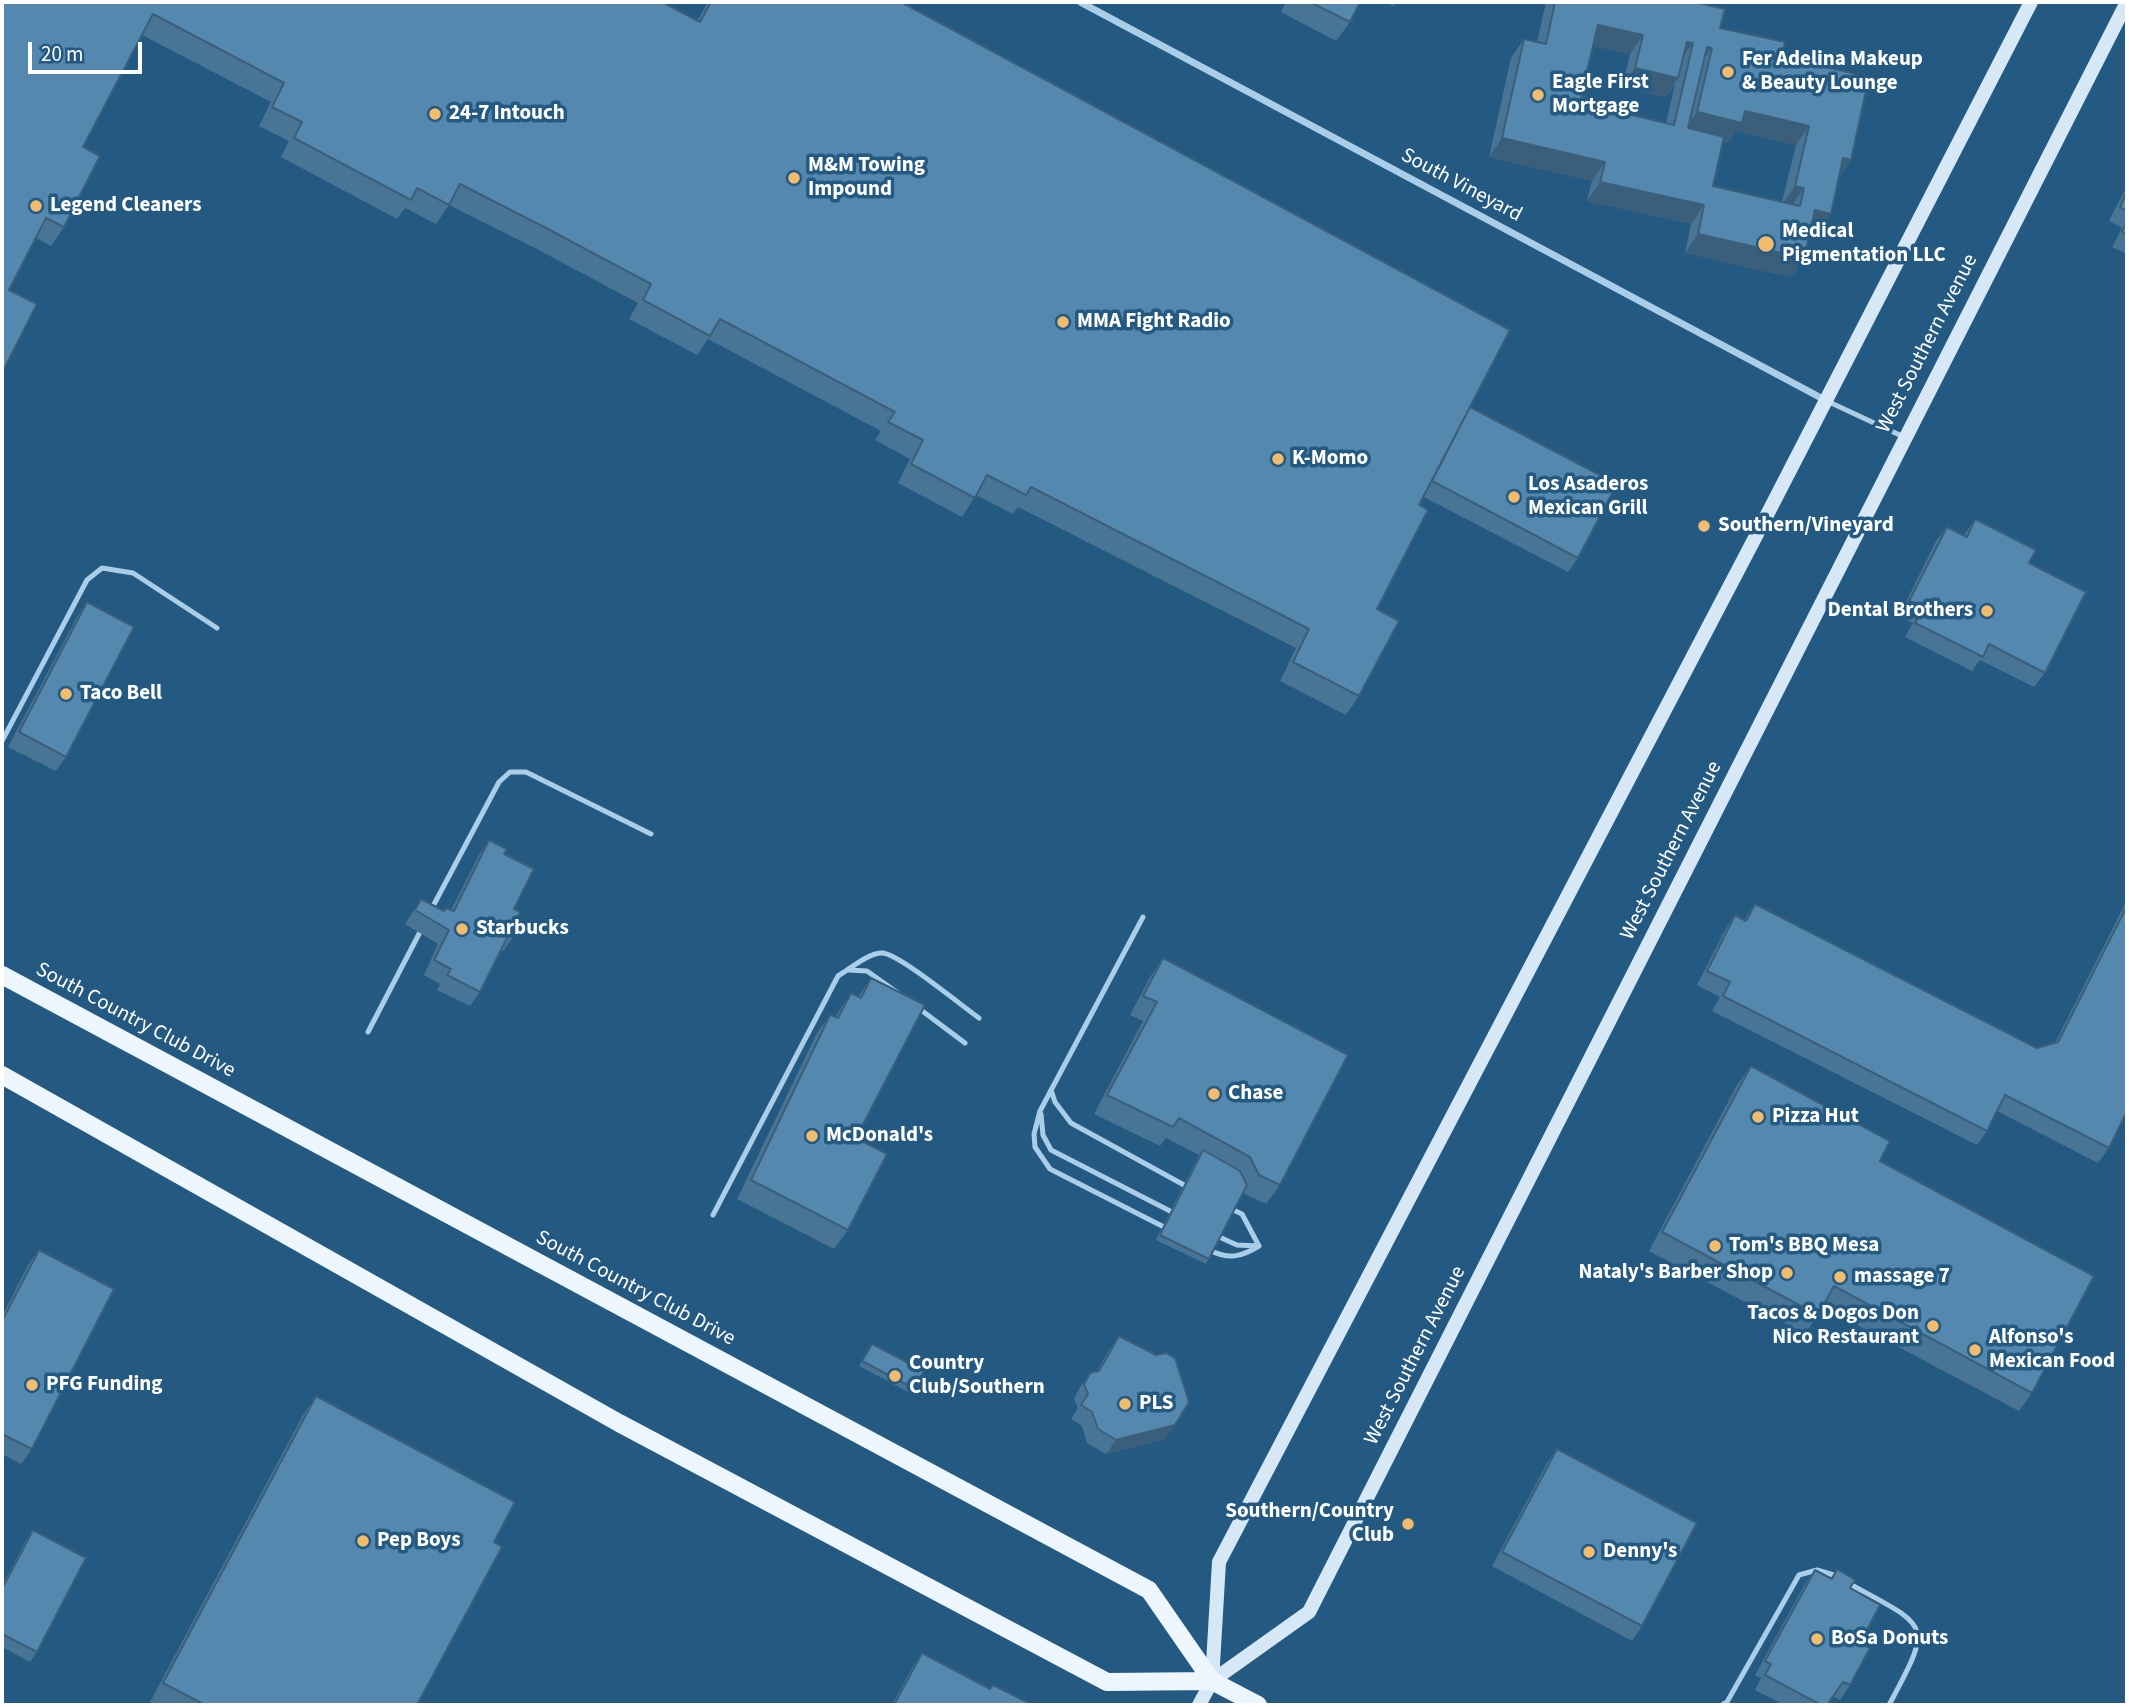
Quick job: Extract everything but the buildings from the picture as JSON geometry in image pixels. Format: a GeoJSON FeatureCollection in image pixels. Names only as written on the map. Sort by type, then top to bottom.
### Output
{"type":"FeatureCollection","features":[{"type":"Feature","properties":{"kind":"main road","name":"West Southern Avenue"},"geometry":{"type":"LineString","coordinates":[[1199,1705],[1212,1681],[1219,1562],[1826,401],[2031,2]]}},
{"type":"Feature","properties":{"kind":"main road","name":"West Southern Avenue"},"geometry":{"type":"LineString","coordinates":[[1212,1681],[1309,1612],[2127,2]]}},
{"type":"Feature","properties":{"kind":"main road","name":"South Country Club Drive"},"geometry":{"type":"LineString","coordinates":[[2,975],[1149,1590],[1212,1681],[1258,1705]]}},
{"type":"Feature","properties":{"kind":"main road","name":"South Country Club Drive"},"geometry":{"type":"LineString","coordinates":[[2,1075],[619,1423],[1107,1682],[1212,1681]]}},
{"type":"Feature","properties":{"kind":"street","name":"South Vineyard"},"geometry":{"type":"LineString","coordinates":[[1080,2],[1826,401]]}},
{"type":"Feature","properties":{"kind":"lane"},"geometry":{"type":"LineString","coordinates":[[1826,401],[1904,437]]}},
{"type":"Feature","properties":{"kind":"lane"},"geometry":{"type":"LineString","coordinates":[[2,741],[87,580],[102,568],[133,573],[217,628]]}},
{"type":"Feature","properties":{"kind":"lane"},"geometry":{"type":"LineString","coordinates":[[425,921],[499,782],[510,772],[526,772],[651,834]]}},
{"type":"Feature","properties":{"kind":"lane"},"geometry":{"type":"LineString","coordinates":[[1143,917],[1040,1111],[1034,1134],[1035,1147],[1050,1169],[1162,1226]]}},
{"type":"Feature","properties":{"kind":"lane"},"geometry":{"type":"LineString","coordinates":[[368,1031],[420,932]]}},
{"type":"Feature","properties":{"kind":"lane"},"geometry":{"type":"LineString","coordinates":[[713,1214],[838,976],[872,955],[884,953],[902,961],[979,1018]]}},
{"type":"Feature","properties":{"kind":"lane"},"geometry":{"type":"LineString","coordinates":[[849,970],[867,971],[903,996]]}},
{"type":"Feature","properties":{"kind":"lane"},"geometry":{"type":"LineString","coordinates":[[913,1004],[965,1043]]}},
{"type":"Feature","properties":{"kind":"lane"},"geometry":{"type":"LineString","coordinates":[[1051,1090],[1071,1123],[1184,1185]]}},
{"type":"Feature","properties":{"kind":"lane"},"geometry":{"type":"LineString","coordinates":[[1040,1111],[1043,1135],[1051,1150],[1170,1211]]}},
{"type":"Feature","properties":{"kind":"lane"},"geometry":{"type":"LineString","coordinates":[[1231,1209],[1241,1214],[1259,1246]]}},
{"type":"Feature","properties":{"kind":"lane"},"geometry":{"type":"LineString","coordinates":[[1217,1236],[1237,1245],[1259,1246]]}},
{"type":"Feature","properties":{"kind":"lane"},"geometry":{"type":"LineString","coordinates":[[1209,1250],[1222,1257],[1241,1257],[1259,1246]]}},
{"type":"Feature","properties":{"kind":"lane"},"geometry":{"type":"LineString","coordinates":[[1722,1705],[1727,1702],[1790,1585],[1799,1575],[1817,1570],[1836,1576],[1907,1616],[1919,1631],[1918,1650],[1889,1705]]}},
{"type":"Feature","properties":{"kind":"place","name":"Fer Adelina Makeup & Beauty Lounge"},"geometry":{"type":"Point","coordinates":[1728,72]}},
{"type":"Feature","properties":{"kind":"place","name":"Eagle First Mortgage"},"geometry":{"type":"Point","coordinates":[1538,95]}},
{"type":"Feature","properties":{"kind":"place","name":"24-7 Intouch"},"geometry":{"type":"Point","coordinates":[435,114]}},
{"type":"Feature","properties":{"kind":"place","name":"M&M Towing Impound"},"geometry":{"type":"Point","coordinates":[794,178]}},
{"type":"Feature","properties":{"kind":"place","name":"Legend Cleaners"},"geometry":{"type":"Point","coordinates":[36,206]}},
{"type":"Feature","properties":{"kind":"place","name":"Medical Pigmentation LLC"},"geometry":{"type":"Point","coordinates":[1766,244]}},
{"type":"Feature","properties":{"kind":"place","name":"MMA Fight Radio"},"geometry":{"type":"Point","coordinates":[1063,322]}},
{"type":"Feature","properties":{"kind":"place","name":"K-Momo"},"geometry":{"type":"Point","coordinates":[1278,459]}},
{"type":"Feature","properties":{"kind":"place","name":"Los Asaderos Mexican Grill"},"geometry":{"type":"Point","coordinates":[1514,497]}},
{"type":"Feature","properties":{"kind":"place","name":"Southern/Vineyard"},"geometry":{"type":"Point","coordinates":[1704,526]}},
{"type":"Feature","properties":{"kind":"place","name":"Dental Brothers"},"geometry":{"type":"Point","coordinates":[1987,611]}},
{"type":"Feature","properties":{"kind":"place","name":"Taco Bell"},"geometry":{"type":"Point","coordinates":[66,694]}},
{"type":"Feature","properties":{"kind":"place","name":"Starbucks"},"geometry":{"type":"Point","coordinates":[462,929]}},
{"type":"Feature","properties":{"kind":"place","name":"Chase"},"geometry":{"type":"Point","coordinates":[1214,1094]}},
{"type":"Feature","properties":{"kind":"place","name":"Pizza Hut"},"geometry":{"type":"Point","coordinates":[1758,1117]}},
{"type":"Feature","properties":{"kind":"place","name":"McDonald's"},"geometry":{"type":"Point","coordinates":[812,1136]}},
{"type":"Feature","properties":{"kind":"place","name":"Tom's BBQ Mesa"},"geometry":{"type":"Point","coordinates":[1715,1246]}},
{"type":"Feature","properties":{"kind":"place","name":"Nataly's Barber Shop"},"geometry":{"type":"Point","coordinates":[1787,1273]}},
{"type":"Feature","properties":{"kind":"place","name":"massage 7"},"geometry":{"type":"Point","coordinates":[1840,1277]}},
{"type":"Feature","properties":{"kind":"place","name":"Tacos & Dogos Don Nico Restaurant"},"geometry":{"type":"Point","coordinates":[1933,1326]}},
{"type":"Feature","properties":{"kind":"place","name":"Alfonso's Mexican Food"},"geometry":{"type":"Point","coordinates":[1975,1350]}},
{"type":"Feature","properties":{"kind":"place","name":"Country Club/Southern"},"geometry":{"type":"Point","coordinates":[895,1376]}},
{"type":"Feature","properties":{"kind":"place","name":"PFG Funding"},"geometry":{"type":"Point","coordinates":[32,1385]}},
{"type":"Feature","properties":{"kind":"place","name":"PLS"},"geometry":{"type":"Point","coordinates":[1125,1404]}},
{"type":"Feature","properties":{"kind":"place","name":"Southern/Country Club"},"geometry":{"type":"Point","coordinates":[1408,1524]}},
{"type":"Feature","properties":{"kind":"place","name":"Pep Boys"},"geometry":{"type":"Point","coordinates":[363,1541]}},
{"type":"Feature","properties":{"kind":"place","name":"Denny's"},"geometry":{"type":"Point","coordinates":[1589,1552]}},
{"type":"Feature","properties":{"kind":"place","name":"BoSa Donuts"},"geometry":{"type":"Point","coordinates":[1817,1639]}}]}
